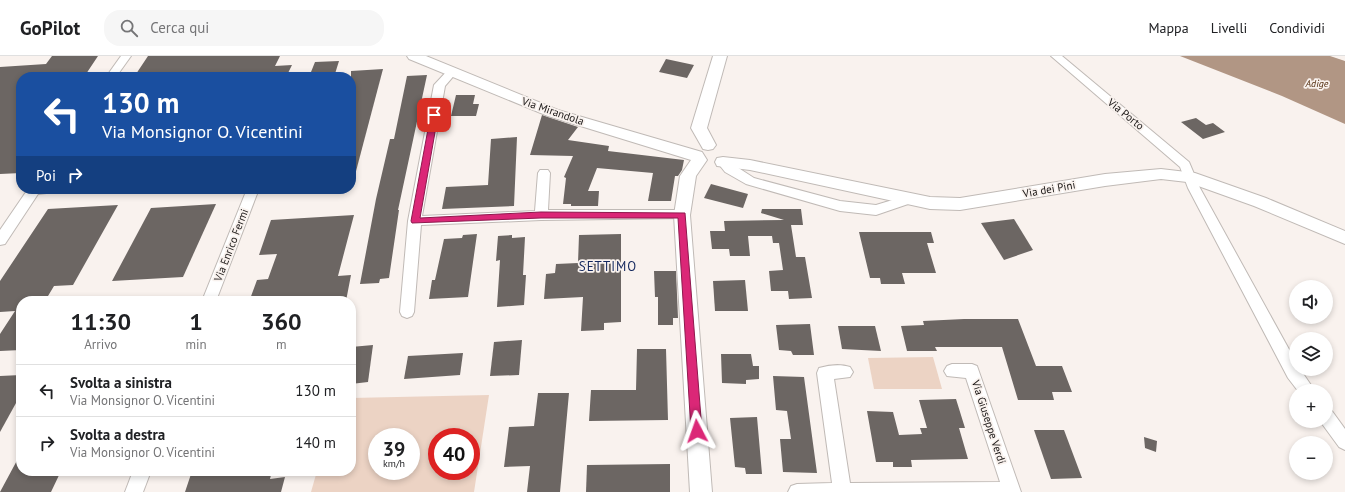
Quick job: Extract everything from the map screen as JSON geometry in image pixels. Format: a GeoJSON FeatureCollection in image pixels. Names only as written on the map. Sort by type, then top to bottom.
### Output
{"type":"FeatureCollection","features":[{"type":"Feature","properties":{"kind":"street"},"geometry":{"type":"LineString","coordinates":[[115,72],[126,56]]}},
{"type":"Feature","properties":{"kind":"street","name":"Via Mirandola"},"geometry":{"type":"LineString","coordinates":[[414,56],[553,113],[711,159]]}},
{"type":"Feature","properties":{"kind":"street"},"geometry":{"type":"LineString","coordinates":[[708,145],[699,128],[720,56]]}},
{"type":"Feature","properties":{"kind":"street","name":"Via Porto"},"geometry":{"type":"LineString","coordinates":[[1056,56],[1168,149],[1185,165],[1189,177]]}},
{"type":"Feature","properties":{"kind":"street"},"geometry":{"type":"LineString","coordinates":[[407,312],[415,221],[440,84],[452,72]]}},
{"type":"Feature","properties":{"kind":"street"},"geometry":{"type":"LineString","coordinates":[[701,492],[682,215],[689,183],[711,159],[720,147],[708,145],[697,151],[711,159]]}},
{"type":"Feature","properties":{"kind":"street","name":"Via dei Pini"},"geometry":{"type":"LineString","coordinates":[[711,159],[750,180],[840,206],[876,210],[909,199]]}},
{"type":"Feature","properties":{"kind":"street","name":"Via dei Pini"},"geometry":{"type":"LineString","coordinates":[[711,159],[750,165],[930,203],[960,204],[1105,180],[1161,174],[1189,177],[1260,202],[1345,238]]}},
{"type":"Feature","properties":{"kind":"street"},"geometry":{"type":"LineString","coordinates":[[541,215],[544,173]]}},
{"type":"Feature","properties":{"kind":"street"},"geometry":{"type":"LineString","coordinates":[[1189,177],[1294,373],[1302,384]]}},
{"type":"Feature","properties":{"kind":"street"},"geometry":{"type":"LineString","coordinates":[[876,210],[884,200],[883,197],[877,192]]}},
{"type":"Feature","properties":{"kind":"street"},"geometry":{"type":"LineString","coordinates":[[0,240],[31,194]]}},
{"type":"Feature","properties":{"kind":"street","name":"Via Enrico Fermi"},"geometry":{"type":"LineString","coordinates":[[211,296],[250,194]]}},
{"type":"Feature","properties":{"kind":"street"},"geometry":{"type":"LineString","coordinates":[[415,221],[541,215],[682,215]]}},
{"type":"Feature","properties":{"kind":"street","name":"Via Giuseppe Verdi"},"geometry":{"type":"LineString","coordinates":[[952,371],[972,371],[1012,491]]}},
{"type":"Feature","properties":{"kind":"street"},"geometry":{"type":"LineString","coordinates":[[842,491],[825,372],[845,372]]}},
{"type":"Feature","properties":{"kind":"street"},"geometry":{"type":"LineString","coordinates":[[1333,426],[1345,442]]}},
{"type":"Feature","properties":{"kind":"street"},"geometry":{"type":"LineString","coordinates":[[134,492],[140,476]]}},
{"type":"Feature","properties":{"kind":"street"},"geometry":{"type":"LineString","coordinates":[[797,492],[1012,491]]}},
{"type":"Feature","properties":{"kind":"shaded area"},"geometry":{"type":"Polygon","coordinates":[[[933,357],[942,389],[874,389],[868,358],[933,357]]]}},
{"type":"Feature","properties":{"kind":"shaded area"},"geometry":{"type":"Polygon","coordinates":[[[489,395],[480,453],[480,428],[428,428],[428,480],[476,480],[474,492],[311,492],[316,476],[356,476],[356,398],[489,395]]]}},
{"type":"Feature","properties":{"kind":"water","name":"Adige"},"geometry":{"type":"Polygon","coordinates":[[[1180,56],[1330,56],[1345,61],[1345,124],[1282,96],[1180,56]]]}},
{"type":"Feature","properties":{"kind":"building"},"geometry":{"type":"Polygon","coordinates":[[[52,56],[98,56],[87,72],[16,72],[16,173],[0,174],[0,67],[46,64],[52,56]]]}},
{"type":"Feature","properties":{"kind":"building"},"geometry":{"type":"Polygon","coordinates":[[[148,56],[280,56],[275,66],[292,65],[288,72],[137,72],[148,56]]]}},
{"type":"Feature","properties":{"kind":"building"},"geometry":{"type":"Polygon","coordinates":[[[666,59],[694,65],[687,78],[659,72],[666,59]]]}},
{"type":"Feature","properties":{"kind":"building"},"geometry":{"type":"Polygon","coordinates":[[[339,61],[336,72],[311,72],[315,62],[339,61]]]}},
{"type":"Feature","properties":{"kind":"building"},"geometry":{"type":"Polygon","coordinates":[[[383,69],[356,171],[356,72],[351,71],[383,69]]]}},
{"type":"Feature","properties":{"kind":"building"},"geometry":{"type":"Polygon","coordinates":[[[427,75],[398,210],[389,278],[380,279],[379,283],[360,284],[376,199],[390,139],[394,139],[407,76],[427,75]]]}},
{"type":"Feature","properties":{"kind":"building"},"geometry":{"type":"Polygon","coordinates":[[[456,95],[475,95],[473,104],[479,104],[476,116],[451,116],[456,95]]]}},
{"type":"Feature","properties":{"kind":"building"},"geometry":{"type":"Polygon","coordinates":[[[542,115],[578,127],[568,140],[609,146],[608,151],[684,160],[682,170],[678,176],[675,176],[671,201],[648,201],[653,173],[597,168],[588,191],[599,191],[598,206],[571,206],[571,204],[563,204],[566,178],[564,177],[573,156],[530,155],[542,115]]]}},
{"type":"Feature","properties":{"kind":"building"},"geometry":{"type":"Polygon","coordinates":[[[1196,118],[1206,125],[1213,123],[1225,132],[1203,139],[1181,122],[1196,118]]]}},
{"type":"Feature","properties":{"kind":"building"},"geometry":{"type":"Polygon","coordinates":[[[517,137],[514,206],[442,209],[446,187],[488,185],[491,139],[517,137]]]}},
{"type":"Feature","properties":{"kind":"building"},"geometry":{"type":"Polygon","coordinates":[[[711,184],[748,194],[743,208],[704,198],[711,184]]]}},
{"type":"Feature","properties":{"kind":"building"},"geometry":{"type":"Polygon","coordinates":[[[216,204],[183,277],[112,281],[151,208],[216,204]]]}},
{"type":"Feature","properties":{"kind":"building"},"geometry":{"type":"Polygon","coordinates":[[[118,205],[73,285],[54,286],[48,296],[16,296],[16,350],[0,351],[0,334],[15,311],[0,312],[0,281],[48,209],[118,205]]]}},
{"type":"Feature","properties":{"kind":"building"},"geometry":{"type":"Polygon","coordinates":[[[762,209],[801,209],[803,225],[791,225],[796,257],[805,257],[812,298],[789,299],[788,291],[771,291],[769,271],[783,270],[779,243],[773,243],[772,236],[748,236],[750,256],[730,256],[729,249],[712,249],[710,231],[725,231],[724,221],[784,220],[761,213],[762,209]]]}},
{"type":"Feature","properties":{"kind":"building"},"geometry":{"type":"Polygon","coordinates":[[[354,215],[338,276],[351,275],[347,296],[251,296],[257,280],[268,279],[277,254],[259,255],[271,220],[354,215]]]}},
{"type":"Feature","properties":{"kind":"building"},"geometry":{"type":"Polygon","coordinates":[[[1014,219],[1033,250],[1004,260],[981,223],[1014,219]]]}},
{"type":"Feature","properties":{"kind":"building"},"geometry":{"type":"Polygon","coordinates":[[[859,232],[931,232],[934,243],[927,243],[936,273],[902,273],[905,284],[881,284],[880,278],[870,278],[859,232]]]}},
{"type":"Feature","properties":{"kind":"building"},"geometry":{"type":"Polygon","coordinates":[[[477,234],[468,297],[429,299],[432,280],[435,280],[444,239],[462,238],[463,235],[477,234]]]}},
{"type":"Feature","properties":{"kind":"building"},"geometry":{"type":"Polygon","coordinates":[[[621,234],[621,322],[604,323],[604,330],[581,331],[583,297],[544,299],[546,274],[555,273],[556,264],[578,263],[579,235],[621,234]]]}},
{"type":"Feature","properties":{"kind":"building"},"geometry":{"type":"Polygon","coordinates":[[[512,235],[512,238],[525,237],[523,275],[526,275],[524,305],[497,307],[500,260],[496,261],[498,236],[512,235]]]}},
{"type":"Feature","properties":{"kind":"building"},"geometry":{"type":"Polygon","coordinates":[[[654,271],[676,271],[678,318],[673,318],[673,325],[658,325],[658,297],[655,297],[654,271]]]}},
{"type":"Feature","properties":{"kind":"building"},"geometry":{"type":"Polygon","coordinates":[[[745,280],[748,311],[715,311],[713,281],[745,280]]]}},
{"type":"Feature","properties":{"kind":"building"},"geometry":{"type":"Polygon","coordinates":[[[1018,319],[1036,366],[1062,366],[1072,392],[1052,392],[1054,400],[1018,400],[1002,347],[935,347],[937,351],[907,351],[901,326],[924,325],[923,321],[1018,319]]]}},
{"type":"Feature","properties":{"kind":"building"},"geometry":{"type":"Polygon","coordinates":[[[810,324],[814,355],[793,355],[791,351],[779,350],[776,325],[810,324]]]}},
{"type":"Feature","properties":{"kind":"building"},"geometry":{"type":"Polygon","coordinates":[[[838,326],[875,326],[881,351],[842,349],[838,326]]]}},
{"type":"Feature","properties":{"kind":"building"},"geometry":{"type":"Polygon","coordinates":[[[522,340],[519,375],[490,376],[494,342],[522,340]]]}},
{"type":"Feature","properties":{"kind":"building"},"geometry":{"type":"Polygon","coordinates":[[[373,345],[368,382],[356,383],[356,347],[373,345]]]}},
{"type":"Feature","properties":{"kind":"building"},"geometry":{"type":"Polygon","coordinates":[[[637,349],[666,349],[668,420],[589,421],[591,390],[636,390],[637,349]]]}},
{"type":"Feature","properties":{"kind":"building"},"geometry":{"type":"Polygon","coordinates":[[[463,353],[460,375],[404,379],[408,356],[463,353]]]}},
{"type":"Feature","properties":{"kind":"building"},"geometry":{"type":"Polygon","coordinates":[[[721,354],[751,354],[753,366],[759,366],[759,379],[746,380],[746,384],[722,383],[721,354]]]}},
{"type":"Feature","properties":{"kind":"building"},"geometry":{"type":"Polygon","coordinates":[[[16,375],[16,403],[0,432],[0,376],[16,375]]]}},
{"type":"Feature","properties":{"kind":"building"},"geometry":{"type":"Polygon","coordinates":[[[773,376],[804,377],[817,473],[783,472],[780,439],[791,439],[787,411],[776,410],[773,376]]]}},
{"type":"Feature","properties":{"kind":"building"},"geometry":{"type":"Polygon","coordinates":[[[538,393],[569,393],[560,492],[527,492],[530,466],[504,467],[509,427],[534,426],[538,393]]]}},
{"type":"Feature","properties":{"kind":"building"},"geometry":{"type":"Polygon","coordinates":[[[956,399],[965,428],[959,428],[968,459],[911,460],[912,467],[893,467],[893,462],[876,462],[867,411],[893,412],[899,435],[922,434],[920,428],[927,428],[919,400],[956,399]]]}},
{"type":"Feature","properties":{"kind":"building"},"geometry":{"type":"Polygon","coordinates":[[[757,417],[762,474],[746,474],[745,468],[735,467],[730,418],[757,417]]]}},
{"type":"Feature","properties":{"kind":"building"},"geometry":{"type":"Polygon","coordinates":[[[1034,430],[1064,430],[1082,478],[1051,479],[1034,430]]]}},
{"type":"Feature","properties":{"kind":"building"},"geometry":{"type":"Polygon","coordinates":[[[1144,437],[1157,441],[1156,452],[1145,448],[1144,437]]]}},
{"type":"Feature","properties":{"kind":"building"},"geometry":{"type":"Polygon","coordinates":[[[16,462],[16,476],[59,476],[51,492],[0,492],[16,462]]]}},
{"type":"Feature","properties":{"kind":"building"},"geometry":{"type":"Polygon","coordinates":[[[670,464],[670,492],[586,492],[587,465],[670,464]]]}},
{"type":"Feature","properties":{"kind":"building"},"geometry":{"type":"Polygon","coordinates":[[[190,476],[271,476],[270,479],[285,477],[281,492],[185,492],[190,476]]]}},
{"type":"Feature","properties":{"kind":"district","name":"SETTIMO"},"geometry":{"type":"Point","coordinates":[608,266]}},
{"type":"Feature","properties":{"kind":"route"},"geometry":{"type":"LineString","coordinates":[[434,115],[415,221],[541,215],[682,215],[697,431]]}}]}
